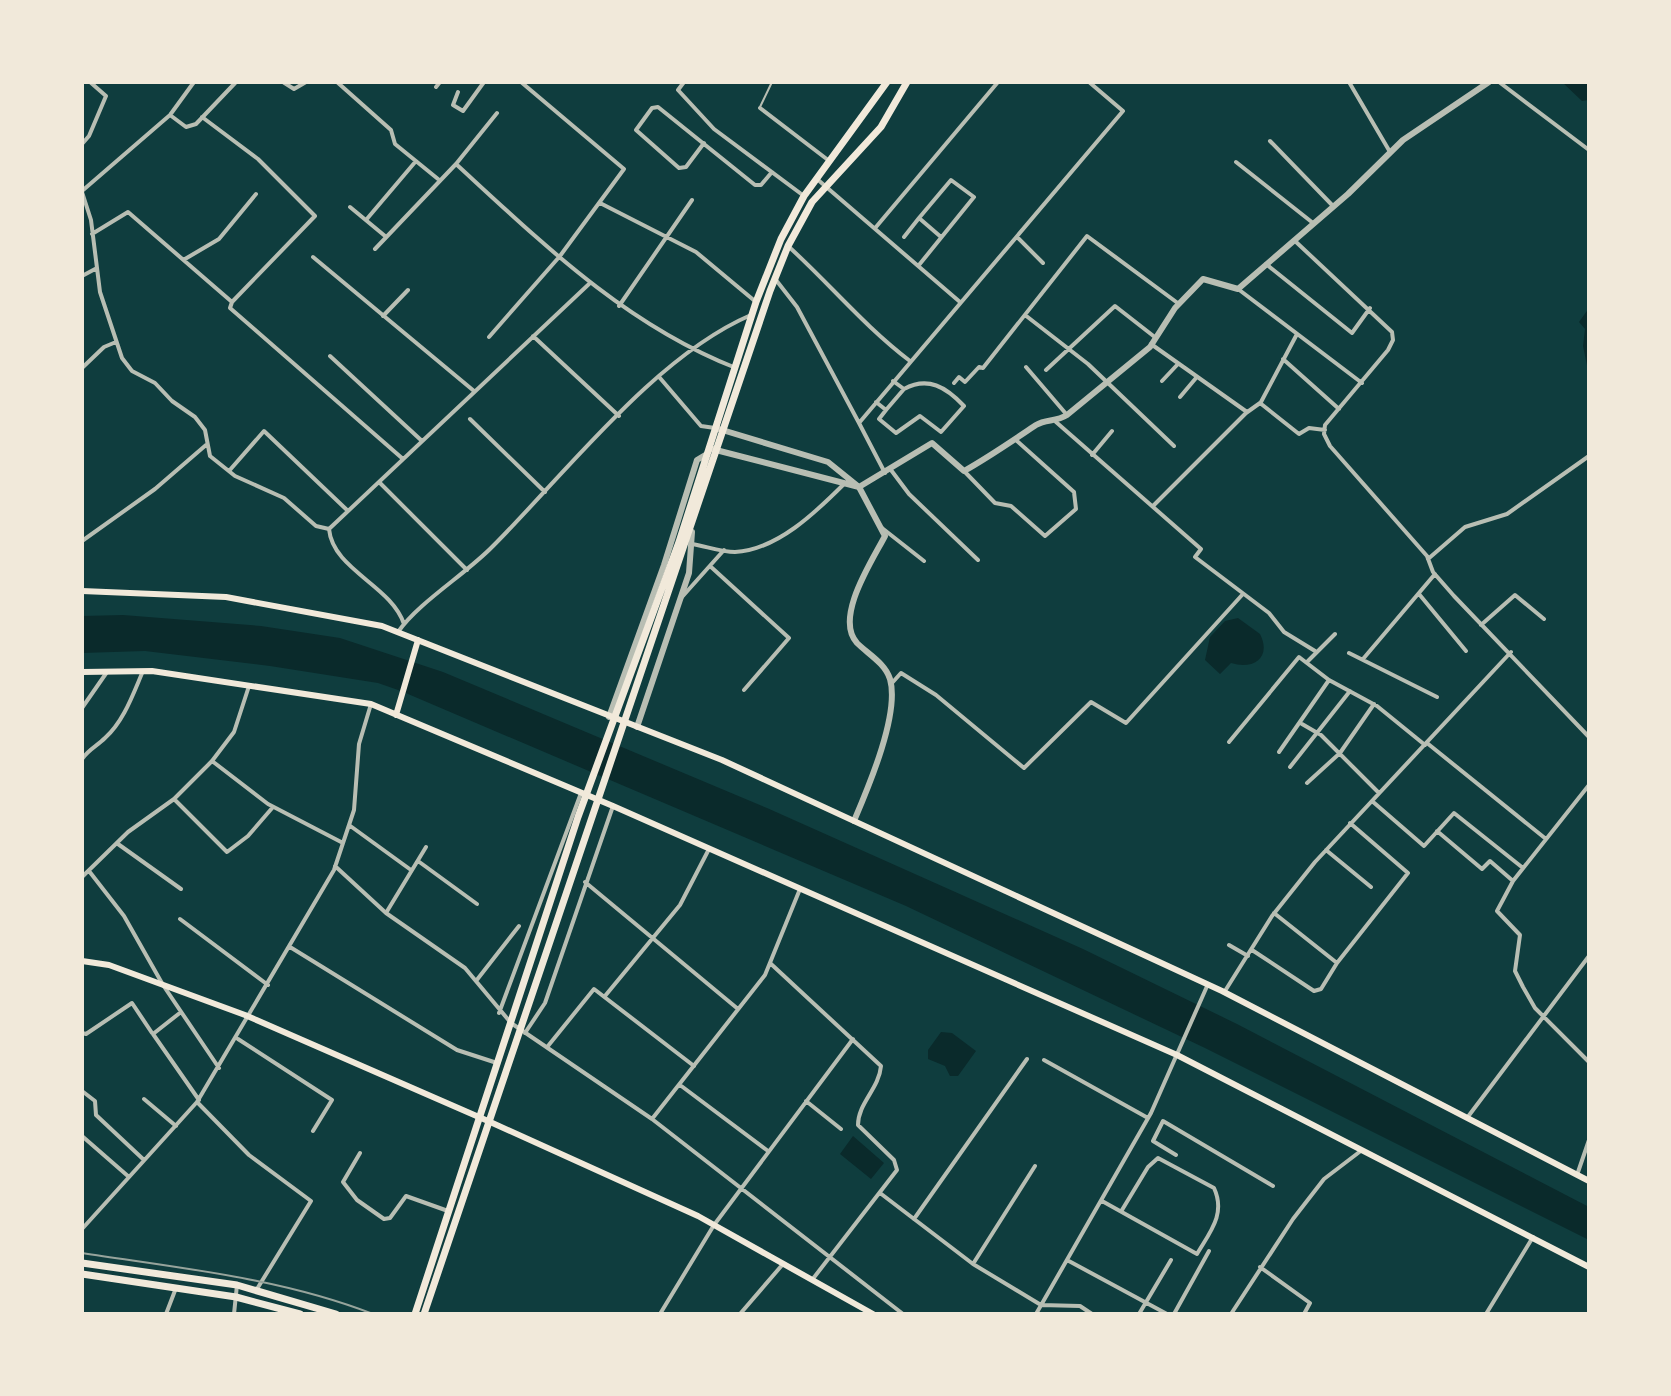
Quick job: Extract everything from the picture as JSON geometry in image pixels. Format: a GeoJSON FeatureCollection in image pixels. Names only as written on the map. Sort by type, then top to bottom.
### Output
{"type":"FeatureCollection","features":[{"type":"Feature","properties":{"kind":"main road"},"geometry":{"type":"LineString","coordinates":[[424,1314],[686,543],[708,451],[751,315],[804,196],[887,82]]}},
{"type":"Feature","properties":{"kind":"main road"},"geometry":{"type":"LineString","coordinates":[[415,1314],[578,817],[692,532],[775,278],[788,246],[825,185],[881,127],[907,82]]}},
{"type":"Feature","properties":{"kind":"main road"},"geometry":{"type":"LineString","coordinates":[[82,591],[226,597],[382,626],[398,632],[417,643],[722,760],[1208,984],[1589,1181]]}},
{"type":"Feature","properties":{"kind":"main road"},"geometry":{"type":"LineString","coordinates":[[396,712],[417,643]]}},
{"type":"Feature","properties":{"kind":"main road"},"geometry":{"type":"LineString","coordinates":[[82,672],[143,671],[371,704],[396,712],[1177,1055],[1589,1267]]}},
{"type":"Feature","properties":{"kind":"main road"},"geometry":{"type":"LineString","coordinates":[[82,961],[109,965],[251,1017],[488,1121],[714,1225],[812,1280],[858,1310],[873,1314]]}},
{"type":"Feature","properties":{"kind":"main road"},"geometry":{"type":"LineString","coordinates":[[82,1263],[257,1289],[336,1314]]}},
{"type":"Feature","properties":{"kind":"main road"},"geometry":{"type":"LineString","coordinates":[[82,1274],[236,1297],[300,1314]]}},
{"type":"Feature","properties":{"kind":"street"},"geometry":{"type":"LineString","coordinates":[[82,144],[89,136],[106,96],[90,82]]}},
{"type":"Feature","properties":{"kind":"street"},"geometry":{"type":"LineString","coordinates":[[194,82],[170,115],[82,192],[87,199],[100,292],[122,358],[132,371],[155,383],[172,401],[195,417],[205,430],[210,456],[229,471],[284,498],[316,526],[329,529]]}},
{"type":"Feature","properties":{"kind":"street"},"geometry":{"type":"LineString","coordinates":[[170,115],[186,127],[202,117],[236,82]]}},
{"type":"Feature","properties":{"kind":"street"},"geometry":{"type":"LineString","coordinates":[[283,82],[294,89],[306,82]]}},
{"type":"Feature","properties":{"kind":"street"},"geometry":{"type":"LineString","coordinates":[[337,82],[391,130],[392,140],[438,179]]}},
{"type":"Feature","properties":{"kind":"street"},"geometry":{"type":"LineString","coordinates":[[458,92],[453,105],[463,111],[484,82]]}},
{"type":"Feature","properties":{"kind":"street"},"geometry":{"type":"LineString","coordinates":[[489,337],[560,256],[624,169],[521,82]]}},
{"type":"Feature","properties":{"kind":"street"},"geometry":{"type":"LineString","coordinates":[[684,82],[678,90],[714,129],[804,196]]}},
{"type":"Feature","properties":{"kind":"street"},"geometry":{"type":"LineString","coordinates":[[876,227],[998,82]]}},
{"type":"Feature","properties":{"kind":"street"},"geometry":{"type":"LineString","coordinates":[[859,423],[1123,111],[1089,82]]}},
{"type":"Feature","properties":{"kind":"street"},"geometry":{"type":"LineString","coordinates":[[1349,82],[1390,152]]}},
{"type":"Feature","properties":{"kind":"street"},"geometry":{"type":"LineString","coordinates":[[1238,289],[1390,152],[1446,108],[1489,82]]}},
{"type":"Feature","properties":{"kind":"street"},"geometry":{"type":"LineString","coordinates":[[1499,82],[1589,150]]}},
{"type":"Feature","properties":{"kind":"street"},"geometry":{"type":"LineString","coordinates":[[704,143],[686,167],[679,168],[636,130],[652,108],[658,107],[704,143],[755,185],[761,185],[772,172]]}},
{"type":"Feature","properties":{"kind":"street"},"geometry":{"type":"LineString","coordinates":[[760,108],[828,160]]}},
{"type":"Feature","properties":{"kind":"street"},"geometry":{"type":"LineString","coordinates":[[375,249],[438,179],[456,164],[497,113]]}},
{"type":"Feature","properties":{"kind":"street"},"geometry":{"type":"LineString","coordinates":[[202,117],[258,159],[315,216],[232,302],[230,308],[403,459]]}},
{"type":"Feature","properties":{"kind":"street"},"geometry":{"type":"LineString","coordinates":[[1270,141],[1333,206]]}},
{"type":"Feature","properties":{"kind":"street"},"geometry":{"type":"LineString","coordinates":[[366,220],[416,161]]}},
{"type":"Feature","properties":{"kind":"street"},"geometry":{"type":"LineString","coordinates":[[1236,162],[1313,223]]}},
{"type":"Feature","properties":{"kind":"street"},"geometry":{"type":"LineString","coordinates":[[456,164],[589,284],[619,306],[694,351],[736,368]]}},
{"type":"Feature","properties":{"kind":"street"},"geometry":{"type":"LineString","coordinates":[[816,178],[960,302]]}},
{"type":"Feature","properties":{"kind":"street"},"geometry":{"type":"LineString","coordinates":[[904,237],[951,180],[974,197],[919,265]]}},
{"type":"Feature","properties":{"kind":"street"},"geometry":{"type":"LineString","coordinates":[[185,259],[221,237],[256,194]]}},
{"type":"Feature","properties":{"kind":"street"},"geometry":{"type":"LineString","coordinates":[[619,306],[692,200]]}},
{"type":"Feature","properties":{"kind":"street"},"geometry":{"type":"LineString","coordinates":[[600,203],[696,252],[756,302]]}},
{"type":"Feature","properties":{"kind":"street"},"geometry":{"type":"LineString","coordinates":[[350,207],[386,237]]}},
{"type":"Feature","properties":{"kind":"street"},"geometry":{"type":"LineString","coordinates":[[92,234],[126,211],[232,302]]}},
{"type":"Feature","properties":{"kind":"street"},"geometry":{"type":"LineString","coordinates":[[919,218],[941,237]]}},
{"type":"Feature","properties":{"kind":"street"},"geometry":{"type":"LineString","coordinates":[[954,383],[959,377],[965,382],[979,367],[983,368],[993,359],[1087,236],[1179,304]]}},
{"type":"Feature","properties":{"kind":"street"},"geometry":{"type":"LineString","coordinates":[[1017,237],[1043,263]]}},
{"type":"Feature","properties":{"kind":"street"},"geometry":{"type":"LineString","coordinates":[[1293,240],[1385,322],[1393,340],[1325,430]]}},
{"type":"Feature","properties":{"kind":"street"},"geometry":{"type":"LineString","coordinates":[[788,246],[830,284],[853,314],[910,361]]}},
{"type":"Feature","properties":{"kind":"street"},"geometry":{"type":"LineString","coordinates":[[313,257],[475,391]]}},
{"type":"Feature","properties":{"kind":"street"},"geometry":{"type":"LineString","coordinates":[[1266,264],[1352,333],[1370,308]]}},
{"type":"Feature","properties":{"kind":"street"},"geometry":{"type":"LineString","coordinates":[[82,276],[97,268]]}},
{"type":"Feature","properties":{"kind":"street"},"geometry":{"type":"LineString","coordinates":[[775,278],[797,307],[888,472],[978,560]]}},
{"type":"Feature","properties":{"kind":"street"},"geometry":{"type":"LineString","coordinates":[[964,471],[1017,441],[1040,423],[1056,422],[1067,415],[1154,341],[1179,304],[1203,279],[1238,289],[1362,383]]}},
{"type":"Feature","properties":{"kind":"street"},"geometry":{"type":"LineString","coordinates":[[329,529],[589,284]]}},
{"type":"Feature","properties":{"kind":"street"},"geometry":{"type":"LineString","coordinates":[[383,316],[408,290]]}},
{"type":"Feature","properties":{"kind":"street"},"geometry":{"type":"LineString","coordinates":[[1046,370],[1115,306],[1177,365],[1247,412]]}},
{"type":"Feature","properties":{"kind":"street"},"geometry":{"type":"LineString","coordinates":[[398,632],[467,570],[660,378],[694,351],[751,315]]}},
{"type":"Feature","properties":{"kind":"street"},"geometry":{"type":"LineString","coordinates":[[1025,315],[1107,382],[1174,446]]}},
{"type":"Feature","properties":{"kind":"street"},"geometry":{"type":"LineString","coordinates":[[1154,505],[1247,412],[1260,403],[1297,334]]}},
{"type":"Feature","properties":{"kind":"street"},"geometry":{"type":"LineString","coordinates":[[533,336],[619,416]]}},
{"type":"Feature","properties":{"kind":"street"},"geometry":{"type":"LineString","coordinates":[[82,368],[104,347],[116,342]]}},
{"type":"Feature","properties":{"kind":"street"},"geometry":{"type":"LineString","coordinates":[[330,356],[422,441]]}},
{"type":"Feature","properties":{"kind":"street"},"geometry":{"type":"LineString","coordinates":[[1283,359],[1339,409]]}},
{"type":"Feature","properties":{"kind":"street"},"geometry":{"type":"LineString","coordinates":[[1162,381],[1177,365]]}},
{"type":"Feature","properties":{"kind":"street"},"geometry":{"type":"LineString","coordinates":[[1026,367],[1067,415]]}},
{"type":"Feature","properties":{"kind":"street"},"geometry":{"type":"LineString","coordinates":[[660,378],[701,426],[812,455],[844,473],[859,487],[885,536],[860,585],[849,628],[855,641],[881,664],[891,684],[887,725],[854,821]]}},
{"type":"Feature","properties":{"kind":"street"},"geometry":{"type":"LineString","coordinates":[[1180,397],[1196,378]]}},
{"type":"Feature","properties":{"kind":"street"},"geometry":{"type":"LineString","coordinates":[[893,381],[904,389]]}},
{"type":"Feature","properties":{"kind":"street"},"geometry":{"type":"LineString","coordinates":[[917,381],[936,384],[964,406],[941,432],[920,416],[896,433],[879,419],[904,389],[917,381]]}},
{"type":"Feature","properties":{"kind":"street"},"geometry":{"type":"LineString","coordinates":[[876,402],[886,410]]}},
{"type":"Feature","properties":{"kind":"street"},"geometry":{"type":"LineString","coordinates":[[1260,403],[1299,434],[1309,428],[1325,430]]}},
{"type":"Feature","properties":{"kind":"street"},"geometry":{"type":"LineString","coordinates":[[470,419],[545,492]]}},
{"type":"Feature","properties":{"kind":"street"},"geometry":{"type":"LineString","coordinates":[[1056,422],[1201,549],[1195,557],[1269,613],[1284,632],[1315,651]]}},
{"type":"Feature","properties":{"kind":"street"},"geometry":{"type":"LineString","coordinates":[[1325,430],[1330,446],[1428,559],[1435,574],[1589,737]]}},
{"type":"Feature","properties":{"kind":"street"},"geometry":{"type":"LineString","coordinates":[[229,471],[264,431],[348,511]]}},
{"type":"Feature","properties":{"kind":"street"},"geometry":{"type":"LineString","coordinates":[[1092,455],[1112,431]]}},
{"type":"Feature","properties":{"kind":"street"},"geometry":{"type":"LineString","coordinates":[[609,717],[664,565],[697,460],[708,451],[859,487],[932,443],[995,503],[1011,506],[1045,536],[1076,509],[1074,492],[1017,441]]}},
{"type":"Feature","properties":{"kind":"street"},"geometry":{"type":"LineString","coordinates":[[82,541],[155,489],[206,445]]}},
{"type":"Feature","properties":{"kind":"street"},"geometry":{"type":"LineString","coordinates":[[1428,559],[1465,527],[1514,510],[1570,466],[1589,456]]}},
{"type":"Feature","properties":{"kind":"street"},"geometry":{"type":"LineString","coordinates":[[379,482],[467,570]]}},
{"type":"Feature","properties":{"kind":"street"},"geometry":{"type":"LineString","coordinates":[[637,727],[689,573],[686,543],[735,552],[763,546],[796,526],[844,484]]}},
{"type":"Feature","properties":{"kind":"street"},"geometry":{"type":"LineString","coordinates":[[880,527],[924,561]]}},
{"type":"Feature","properties":{"kind":"street"},"geometry":{"type":"LineString","coordinates":[[329,529],[330,540],[346,560],[383,591],[400,612],[404,624]]}},
{"type":"Feature","properties":{"kind":"street"},"geometry":{"type":"LineString","coordinates":[[680,599],[724,550]]}},
{"type":"Feature","properties":{"kind":"street"},"geometry":{"type":"LineString","coordinates":[[710,566],[789,638],[744,690]]}},
{"type":"Feature","properties":{"kind":"street"},"geometry":{"type":"LineString","coordinates":[[1363,659],[1435,574]]}},
{"type":"Feature","properties":{"kind":"street"},"geometry":{"type":"LineString","coordinates":[[1419,594],[1466,651]]}},
{"type":"Feature","properties":{"kind":"street"},"geometry":{"type":"LineString","coordinates":[[891,684],[901,673],[936,695],[1024,768],[1091,702],[1126,723],[1242,595]]}},
{"type":"Feature","properties":{"kind":"street"},"geometry":{"type":"LineString","coordinates":[[1481,625],[1515,595],[1544,619]]}},
{"type":"Feature","properties":{"kind":"street"},"geometry":{"type":"LineString","coordinates":[[1308,661],[1335,634]]}},
{"type":"Feature","properties":{"kind":"street"},"geometry":{"type":"LineString","coordinates":[[1225,992],[1274,913],[1326,850],[1511,652]]}},
{"type":"Feature","properties":{"kind":"street"},"geometry":{"type":"LineString","coordinates":[[1349,653],[1437,697]]}},
{"type":"Feature","properties":{"kind":"street"},"geometry":{"type":"LineString","coordinates":[[1229,742],[1299,657],[1329,680],[1374,704],[1546,839]]}},
{"type":"Feature","properties":{"kind":"street"},"geometry":{"type":"LineString","coordinates":[[82,759],[92,745],[103,740],[124,713],[143,671]]}},
{"type":"Feature","properties":{"kind":"street"},"geometry":{"type":"LineString","coordinates":[[82,708],[107,672]]}},
{"type":"Feature","properties":{"kind":"street"},"geometry":{"type":"LineString","coordinates":[[1279,752],[1302,724],[1329,680]]}},
{"type":"Feature","properties":{"kind":"street"},"geometry":{"type":"LineString","coordinates":[[82,877],[117,843],[174,799],[212,761],[234,732],[249,686]]}},
{"type":"Feature","properties":{"kind":"street"},"geometry":{"type":"LineString","coordinates":[[1290,767],[1350,691]]}},
{"type":"Feature","properties":{"kind":"street"},"geometry":{"type":"LineString","coordinates":[[82,1229],[198,1101],[251,1017],[335,866],[349,825],[359,744],[371,704]]}},
{"type":"Feature","properties":{"kind":"street"},"geometry":{"type":"LineString","coordinates":[[1307,783],[1340,753],[1374,704]]}},
{"type":"Feature","properties":{"kind":"street"},"geometry":{"type":"LineString","coordinates":[[1302,724],[1340,753],[1379,793]]}},
{"type":"Feature","properties":{"kind":"street"},"geometry":{"type":"LineString","coordinates":[[212,761],[273,807],[343,843]]}},
{"type":"Feature","properties":{"kind":"street"},"geometry":{"type":"LineString","coordinates":[[1589,785],[1513,881],[1497,911],[1520,935],[1515,971],[1544,1018],[1589,1062]]}},
{"type":"Feature","properties":{"kind":"street"},"geometry":{"type":"LineString","coordinates":[[499,1013],[581,793]]}},
{"type":"Feature","properties":{"kind":"street"},"geometry":{"type":"LineString","coordinates":[[174,799],[227,852],[248,836],[273,807]]}},
{"type":"Feature","properties":{"kind":"street"},"geometry":{"type":"LineString","coordinates":[[1372,801],[1424,846],[1454,813],[1523,868]]}},
{"type":"Feature","properties":{"kind":"street"},"geometry":{"type":"LineString","coordinates":[[522,1031],[545,1003],[613,806]]}},
{"type":"Feature","properties":{"kind":"street"},"geometry":{"type":"LineString","coordinates":[[1252,950],[1314,991],[1321,989],[1337,963],[1408,873],[1350,823]]}},
{"type":"Feature","properties":{"kind":"street"},"geometry":{"type":"LineString","coordinates":[[349,825],[411,870]]}},
{"type":"Feature","properties":{"kind":"street"},"geometry":{"type":"LineString","coordinates":[[1437,831],[1482,869],[1490,861],[1513,881]]}},
{"type":"Feature","properties":{"kind":"street"},"geometry":{"type":"LineString","coordinates":[[117,843],[181,889]]}},
{"type":"Feature","properties":{"kind":"street"},"geometry":{"type":"LineString","coordinates":[[386,913],[426,847]]}},
{"type":"Feature","properties":{"kind":"street"},"geometry":{"type":"LineString","coordinates":[[604,997],[680,905],[709,849]]}},
{"type":"Feature","properties":{"kind":"street"},"geometry":{"type":"LineString","coordinates":[[1326,850],[1371,887]]}},
{"type":"Feature","properties":{"kind":"street"},"geometry":{"type":"LineString","coordinates":[[417,861],[477,904]]}},
{"type":"Feature","properties":{"kind":"street"},"geometry":{"type":"LineString","coordinates":[[335,866],[386,913],[465,968],[499,1013],[511,1023],[652,1119],[903,1314]]}},
{"type":"Feature","properties":{"kind":"street"},"geometry":{"type":"LineString","coordinates":[[89,871],[124,916],[163,985],[219,1068]]}},
{"type":"Feature","properties":{"kind":"street"},"geometry":{"type":"LineString","coordinates":[[585,882],[738,1009]]}},
{"type":"Feature","properties":{"kind":"street"},"geometry":{"type":"LineString","coordinates":[[652,1119],[770,963],[800,889]]}},
{"type":"Feature","properties":{"kind":"street"},"geometry":{"type":"LineString","coordinates":[[1274,913],[1337,963]]}},
{"type":"Feature","properties":{"kind":"street"},"geometry":{"type":"LineString","coordinates":[[180,919],[268,986]]}},
{"type":"Feature","properties":{"kind":"street"},"geometry":{"type":"LineString","coordinates":[[476,981],[519,926]]}},
{"type":"Feature","properties":{"kind":"street"},"geometry":{"type":"LineString","coordinates":[[1229,945],[1249,956]]}},
{"type":"Feature","properties":{"kind":"street"},"geometry":{"type":"LineString","coordinates":[[290,947],[457,1050],[497,1063]]}},
{"type":"Feature","properties":{"kind":"street"},"geometry":{"type":"LineString","coordinates":[[1467,1118],[1483,1092],[1544,1018],[1589,956]]}},
{"type":"Feature","properties":{"kind":"street"},"geometry":{"type":"LineString","coordinates":[[770,963],[881,1066],[880,1079],[858,1114],[858,1125],[894,1160],[897,1170],[812,1280]]}},
{"type":"Feature","properties":{"kind":"street"},"geometry":{"type":"LineString","coordinates":[[1036,1314],[1142,1130],[1208,984]]}},
{"type":"Feature","properties":{"kind":"street"},"geometry":{"type":"LineString","coordinates":[[548,1046],[591,991],[597,990],[694,1066]]}},
{"type":"Feature","properties":{"kind":"street"},"geometry":{"type":"LineString","coordinates":[[82,1033],[86,1034],[132,1003],[198,1101],[249,1155],[311,1201],[257,1289]]}},
{"type":"Feature","properties":{"kind":"street"},"geometry":{"type":"LineString","coordinates":[[153,1034],[181,1012]]}},
{"type":"Feature","properties":{"kind":"street"},"geometry":{"type":"LineString","coordinates":[[237,1039],[332,1100],[313,1131]]}},
{"type":"Feature","properties":{"kind":"street"},"geometry":{"type":"LineString","coordinates":[[660,1314],[714,1225],[853,1039]]}},
{"type":"Feature","properties":{"kind":"street"},"geometry":{"type":"LineString","coordinates":[[914,1219],[1027,1059]]}},
{"type":"Feature","properties":{"kind":"street"},"geometry":{"type":"LineString","coordinates":[[1044,1060],[1163,1121],[1273,1186]]}},
{"type":"Feature","properties":{"kind":"street"},"geometry":{"type":"LineString","coordinates":[[679,1084],[768,1151]]}},
{"type":"Feature","properties":{"kind":"street"},"geometry":{"type":"LineString","coordinates":[[82,1091],[95,1101],[96,1115],[144,1160]]}},
{"type":"Feature","properties":{"kind":"street"},"geometry":{"type":"LineString","coordinates":[[144,1099],[176,1126]]}},
{"type":"Feature","properties":{"kind":"street"},"geometry":{"type":"LineString","coordinates":[[806,1101],[841,1129]]}},
{"type":"Feature","properties":{"kind":"street"},"geometry":{"type":"LineString","coordinates":[[1152,1136],[1163,1121]]}},
{"type":"Feature","properties":{"kind":"street"},"geometry":{"type":"LineString","coordinates":[[1142,1130],[1176,1155]]}},
{"type":"Feature","properties":{"kind":"street"},"geometry":{"type":"LineString","coordinates":[[82,1136],[129,1177]]}},
{"type":"Feature","properties":{"kind":"street"},"geometry":{"type":"LineString","coordinates":[[1577,1175],[1589,1140]]}},
{"type":"Feature","properties":{"kind":"street"},"geometry":{"type":"LineString","coordinates":[[1231,1314],[1260,1267],[1324,1179],[1362,1150]]}},
{"type":"Feature","properties":{"kind":"street"},"geometry":{"type":"LineString","coordinates":[[360,1153],[343,1182],[357,1200],[384,1219],[390,1218],[406,1196],[448,1211]]}},
{"type":"Feature","properties":{"kind":"street"},"geometry":{"type":"LineString","coordinates":[[1103,1199],[1197,1254],[1220,1209],[1214,1188],[1158,1158],[1148,1167],[1122,1210]]}},
{"type":"Feature","properties":{"kind":"street"},"geometry":{"type":"LineString","coordinates":[[973,1264],[1035,1166]]}},
{"type":"Feature","properties":{"kind":"street"},"geometry":{"type":"LineString","coordinates":[[880,1193],[973,1264],[1041,1305],[1080,1306],[1092,1314]]}},
{"type":"Feature","properties":{"kind":"street"},"geometry":{"type":"LineString","coordinates":[[1486,1314],[1533,1237]]}},
{"type":"Feature","properties":{"kind":"street"},"geometry":{"type":"LineString","coordinates":[[1174,1314],[1209,1251]]}},
{"type":"Feature","properties":{"kind":"street"},"geometry":{"type":"LineString","coordinates":[[1067,1260],[1167,1314]]}},
{"type":"Feature","properties":{"kind":"street"},"geometry":{"type":"LineString","coordinates":[[1139,1314],[1171,1260]]}},
{"type":"Feature","properties":{"kind":"street"},"geometry":{"type":"LineString","coordinates":[[740,1314],[783,1264]]}},
{"type":"Feature","properties":{"kind":"street"},"geometry":{"type":"LineString","coordinates":[[1260,1267],[1310,1303],[1304,1314]]}},
{"type":"Feature","properties":{"kind":"street"},"geometry":{"type":"LineString","coordinates":[[234,1314],[237,1285]]}},
{"type":"Feature","properties":{"kind":"street"},"geometry":{"type":"LineString","coordinates":[[166,1314],[176,1288]]}},
{"type":"Feature","properties":{"kind":"lane"},"geometry":{"type":"LineString","coordinates":[[760,108],[772,82]]}},
{"type":"Feature","properties":{"kind":"water"},"geometry":{"type":"Polygon","coordinates":[[[1562,82],[1589,82],[1589,100],[1582,101],[1562,82]]]}},
{"type":"Feature","properties":{"kind":"water"},"geometry":{"type":"Polygon","coordinates":[[[1589,308],[1589,375],[1583,346],[1585,329],[1579,322],[1589,308]]]}},
{"type":"Feature","properties":{"kind":"water"},"geometry":{"type":"Polygon","coordinates":[[[123,615],[261,626],[340,638],[443,672],[767,808],[1083,949],[1237,1024],[1589,1207],[1589,1240],[1205,1048],[906,906],[401,691],[378,683],[270,666],[145,651],[82,653],[82,616],[123,615]]]}},
{"type":"Feature","properties":{"kind":"water"},"geometry":{"type":"Polygon","coordinates":[[[1238,618],[1260,634],[1264,650],[1253,663],[1231,663],[1220,674],[1205,660],[1210,637],[1225,621],[1238,618]]]}},
{"type":"Feature","properties":{"kind":"water"},"geometry":{"type":"Polygon","coordinates":[[[941,1032],[952,1033],[976,1051],[958,1076],[950,1076],[945,1066],[928,1059],[928,1050],[941,1032]]]}},
{"type":"Feature","properties":{"kind":"water"},"geometry":{"type":"Polygon","coordinates":[[[853,1136],[884,1163],[871,1179],[840,1154],[853,1136]]]}},
{"type":"Feature","properties":{"kind":"tram line"},"geometry":{"type":"LineString","coordinates":[[82,1253],[266,1283],[373,1314]]}}]}
